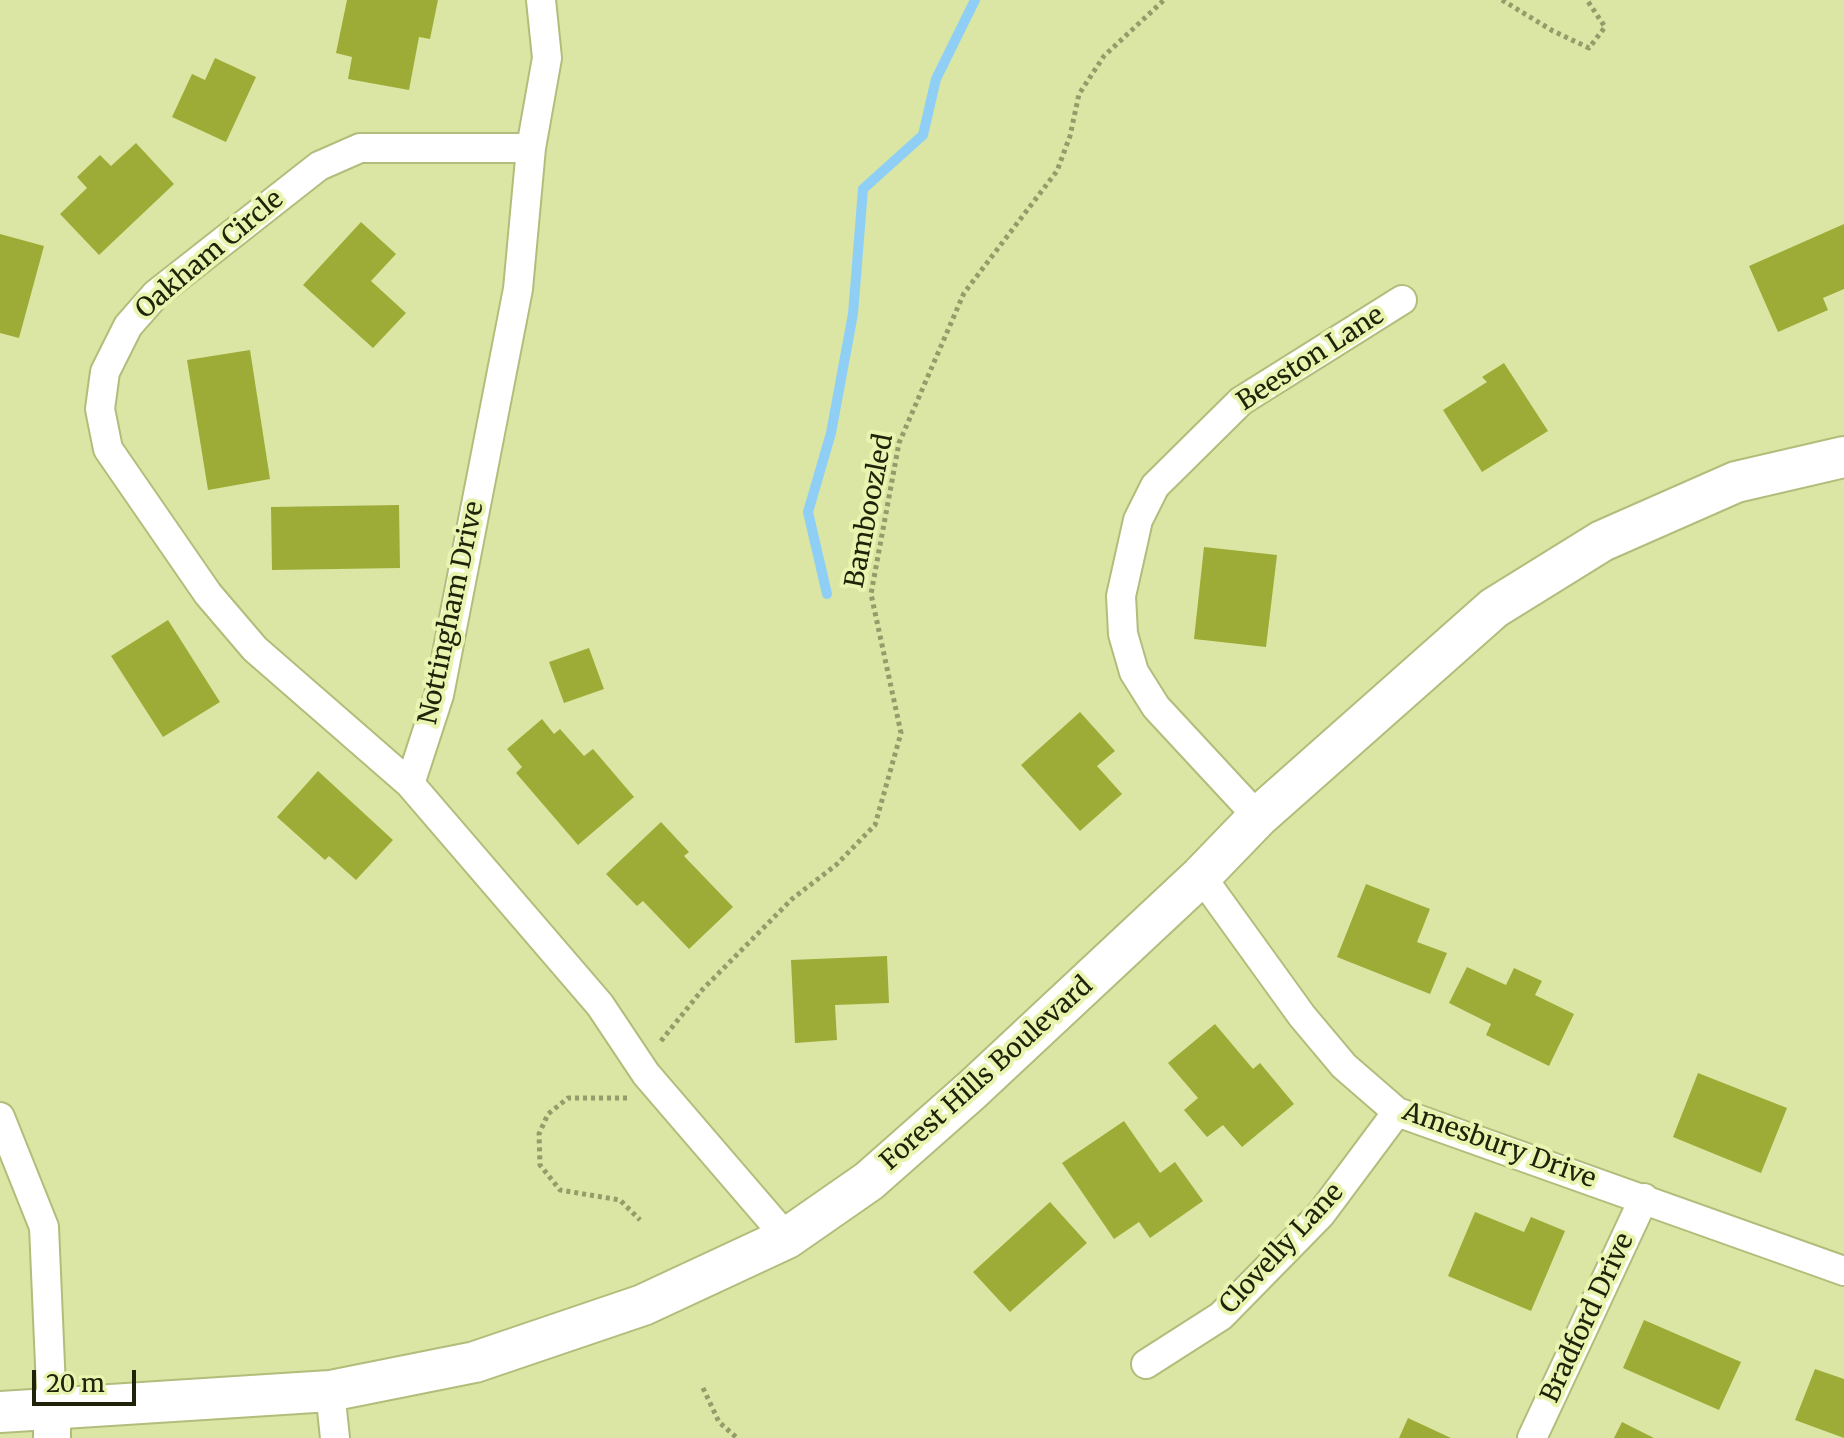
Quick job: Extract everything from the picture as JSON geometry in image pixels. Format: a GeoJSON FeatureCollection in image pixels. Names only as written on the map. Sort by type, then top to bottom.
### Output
{"type":"FeatureCollection","features":[{"type":"Feature","properties":{"kind":"main road","name":"Forest Hills Boulevard"},"geometry":{"type":"LineString","coordinates":[[0,1412],[52,1425],[330,1391],[475,1362],[643,1305],[787,1238],[869,1181],[1201,876],[1258,817],[1494,608],[1602,541],[1736,482],[1844,457]]}},
{"type":"Feature","properties":{"kind":"street","name":"Nottingham Drive"},"geometry":{"type":"LineString","coordinates":[[410,784],[439,695],[518,289],[531,148],[547,58],[541,0]]}},
{"type":"Feature","properties":{"kind":"street","name":"Oakham Circle"},"geometry":{"type":"LineString","coordinates":[[410,784],[255,649],[208,594],[108,449],[100,409],[105,372],[128,326],[156,294],[319,166],[360,148],[531,148]]}},
{"type":"Feature","properties":{"kind":"street","name":"Beeston Lane"},"geometry":{"type":"LineString","coordinates":[[1258,817],[1156,707],[1134,672],[1123,634],[1121,596],[1131,546],[1155,486],[1241,401],[1402,300]]}},
{"type":"Feature","properties":{"kind":"street"},"geometry":{"type":"LineString","coordinates":[[410,784],[600,1005],[646,1074],[787,1238]]}},
{"type":"Feature","properties":{"kind":"street","name":"Amesbury Drive"},"geometry":{"type":"LineString","coordinates":[[1201,876],[1302,1016],[1344,1066],[1397,1112],[1844,1271]]}},
{"type":"Feature","properties":{"kind":"street","name":"Clovelly Lane"},"geometry":{"type":"LineString","coordinates":[[1146,1364],[1221,1316],[1321,1214],[1397,1112]]}},
{"type":"Feature","properties":{"kind":"street"},"geometry":{"type":"LineString","coordinates":[[0,1117],[44,1227],[52,1425]]}},
{"type":"Feature","properties":{"kind":"street","name":"Bradford Drive"},"geometry":{"type":"LineString","coordinates":[[1532,1438],[1644,1198]]}},
{"type":"Feature","properties":{"kind":"street"},"geometry":{"type":"LineString","coordinates":[[330,1391],[335,1438]]}},
{"type":"Feature","properties":{"kind":"path","name":"Bamboozled"},"geometry":{"type":"LineString","coordinates":[[658,1045],[702,990],[792,899],[836,865],[875,825],[901,733],[871,594],[899,443],[964,293],[1057,171],[1070,136],[1079,94],[1104,56],[1164,0]]}},
{"type":"Feature","properties":{"kind":"path"},"geometry":{"type":"LineString","coordinates":[[1502,0],[1553,31],[1589,48],[1605,27],[1587,0]]}},
{"type":"Feature","properties":{"kind":"path"},"geometry":{"type":"LineString","coordinates":[[639,1095],[621,1099],[568,1098],[548,1114],[539,1134],[540,1165],[560,1190],[587,1197],[620,1200],[640,1220]]}},
{"type":"Feature","properties":{"kind":"path"},"geometry":{"type":"LineString","coordinates":[[703,1388],[719,1422],[737,1438]]}},
{"type":"Feature","properties":{"kind":"building"},"geometry":{"type":"Polygon","coordinates":[[[347,0],[438,0],[430,39],[419,37],[409,90],[348,79],[352,57],[336,53],[347,0]]]}},
{"type":"Feature","properties":{"kind":"building"},"geometry":{"type":"Polygon","coordinates":[[[215,58],[256,77],[226,142],[172,117],[192,74],[205,80],[215,58]]]}},
{"type":"Feature","properties":{"kind":"building"},"geometry":{"type":"Polygon","coordinates":[[[136,143],[174,184],[99,255],[60,214],[87,188],[77,177],[100,155],[111,166],[136,143]]]}},
{"type":"Feature","properties":{"kind":"building"},"geometry":{"type":"Polygon","coordinates":[[[361,222],[396,254],[371,281],[406,313],[373,348],[303,285],[361,222]]]}},
{"type":"Feature","properties":{"kind":"building"},"geometry":{"type":"Polygon","coordinates":[[[1844,224],[1844,289],[1823,298],[1828,310],[1778,332],[1749,266],[1844,224]]]}},
{"type":"Feature","properties":{"kind":"building"},"geometry":{"type":"Polygon","coordinates":[[[0,234],[44,246],[19,338],[0,333],[0,234]]]}},
{"type":"Feature","properties":{"kind":"building"},"geometry":{"type":"Polygon","coordinates":[[[250,350],[270,479],[208,490],[187,360],[250,350]]]}},
{"type":"Feature","properties":{"kind":"building"},"geometry":{"type":"Polygon","coordinates":[[[1504,363],[1548,431],[1482,472],[1443,410],[1487,382],[1482,377],[1504,363]]]}},
{"type":"Feature","properties":{"kind":"building"},"geometry":{"type":"Polygon","coordinates":[[[399,505],[400,568],[272,570],[271,507],[399,505]]]}},
{"type":"Feature","properties":{"kind":"building"},"geometry":{"type":"Polygon","coordinates":[[[1204,547],[1277,555],[1266,647],[1194,639],[1204,547]]]}},
{"type":"Feature","properties":{"kind":"building"},"geometry":{"type":"Polygon","coordinates":[[[168,620],[220,702],[163,737],[111,656],[168,620]]]}},
{"type":"Feature","properties":{"kind":"building"},"geometry":{"type":"Polygon","coordinates":[[[589,648],[604,689],[564,703],[549,662],[589,648]]]}},
{"type":"Feature","properties":{"kind":"building"},"geometry":{"type":"Polygon","coordinates":[[[1080,712],[1115,751],[1097,766],[1122,794],[1080,831],[1021,765],[1080,712]]]}},
{"type":"Feature","properties":{"kind":"building"},"geometry":{"type":"Polygon","coordinates":[[[542,719],[554,734],[560,729],[584,756],[593,749],[634,797],[578,845],[516,773],[522,767],[507,749],[542,719]]]}},
{"type":"Feature","properties":{"kind":"building"},"geometry":{"type":"Polygon","coordinates":[[[318,771],[393,840],[356,880],[329,856],[325,860],[277,817],[318,771]]]}},
{"type":"Feature","properties":{"kind":"building"},"geometry":{"type":"Polygon","coordinates":[[[661,822],[689,852],[684,856],[733,907],[689,949],[643,901],[637,906],[606,874],[661,822]]]}},
{"type":"Feature","properties":{"kind":"building"},"geometry":{"type":"Polygon","coordinates":[[[1366,884],[1430,909],[1417,942],[1447,953],[1430,994],[1337,957],[1366,884]]]}},
{"type":"Feature","properties":{"kind":"building"},"geometry":{"type":"Polygon","coordinates":[[[887,956],[889,1003],[835,1005],[837,1040],[795,1043],[791,960],[887,956]]]}},
{"type":"Feature","properties":{"kind":"building"},"geometry":{"type":"Polygon","coordinates":[[[1467,967],[1506,985],[1514,968],[1542,981],[1535,995],[1574,1014],[1549,1066],[1486,1035],[1491,1024],[1449,1003],[1467,967]]]}},
{"type":"Feature","properties":{"kind":"building"},"geometry":{"type":"Polygon","coordinates":[[[1215,1024],[1253,1069],[1260,1063],[1294,1104],[1242,1147],[1223,1125],[1207,1137],[1184,1110],[1198,1098],[1168,1063],[1215,1024]]]}},
{"type":"Feature","properties":{"kind":"building"},"geometry":{"type":"Polygon","coordinates":[[[1698,1073],[1787,1108],[1761,1173],[1673,1137],[1698,1073]]]}},
{"type":"Feature","properties":{"kind":"building"},"geometry":{"type":"Polygon","coordinates":[[[1124,1121],[1160,1173],[1175,1162],[1203,1201],[1150,1238],[1139,1222],[1114,1239],[1062,1163],[1124,1121]]]}},
{"type":"Feature","properties":{"kind":"building"},"geometry":{"type":"Polygon","coordinates":[[[1050,1202],[1087,1243],[1010,1312],[973,1272],[1050,1202]]]}},
{"type":"Feature","properties":{"kind":"building"},"geometry":{"type":"Polygon","coordinates":[[[1475,1212],[1524,1232],[1531,1217],[1565,1231],[1531,1311],[1448,1276],[1475,1212]]]}},
{"type":"Feature","properties":{"kind":"building"},"geometry":{"type":"Polygon","coordinates":[[[1644,1320],[1741,1362],[1719,1410],[1623,1368],[1644,1320]]]}},
{"type":"Feature","properties":{"kind":"building"},"geometry":{"type":"Polygon","coordinates":[[[1815,1369],[1844,1379],[1844,1438],[1795,1420],[1815,1369]]]}},
{"type":"Feature","properties":{"kind":"building"},"geometry":{"type":"Polygon","coordinates":[[[1408,1418],[1451,1438],[1399,1438],[1408,1418]]]}},
{"type":"Feature","properties":{"kind":"building"},"geometry":{"type":"Polygon","coordinates":[[[1622,1422],[1654,1438],[1614,1438],[1622,1422]]]}},
{"type":"Feature","properties":{"kind":"waterway"},"geometry":{"type":"LineString","coordinates":[[827,594],[808,512],[831,433],[853,314],[863,189],[923,135],[936,79],[975,0]]}}]}
